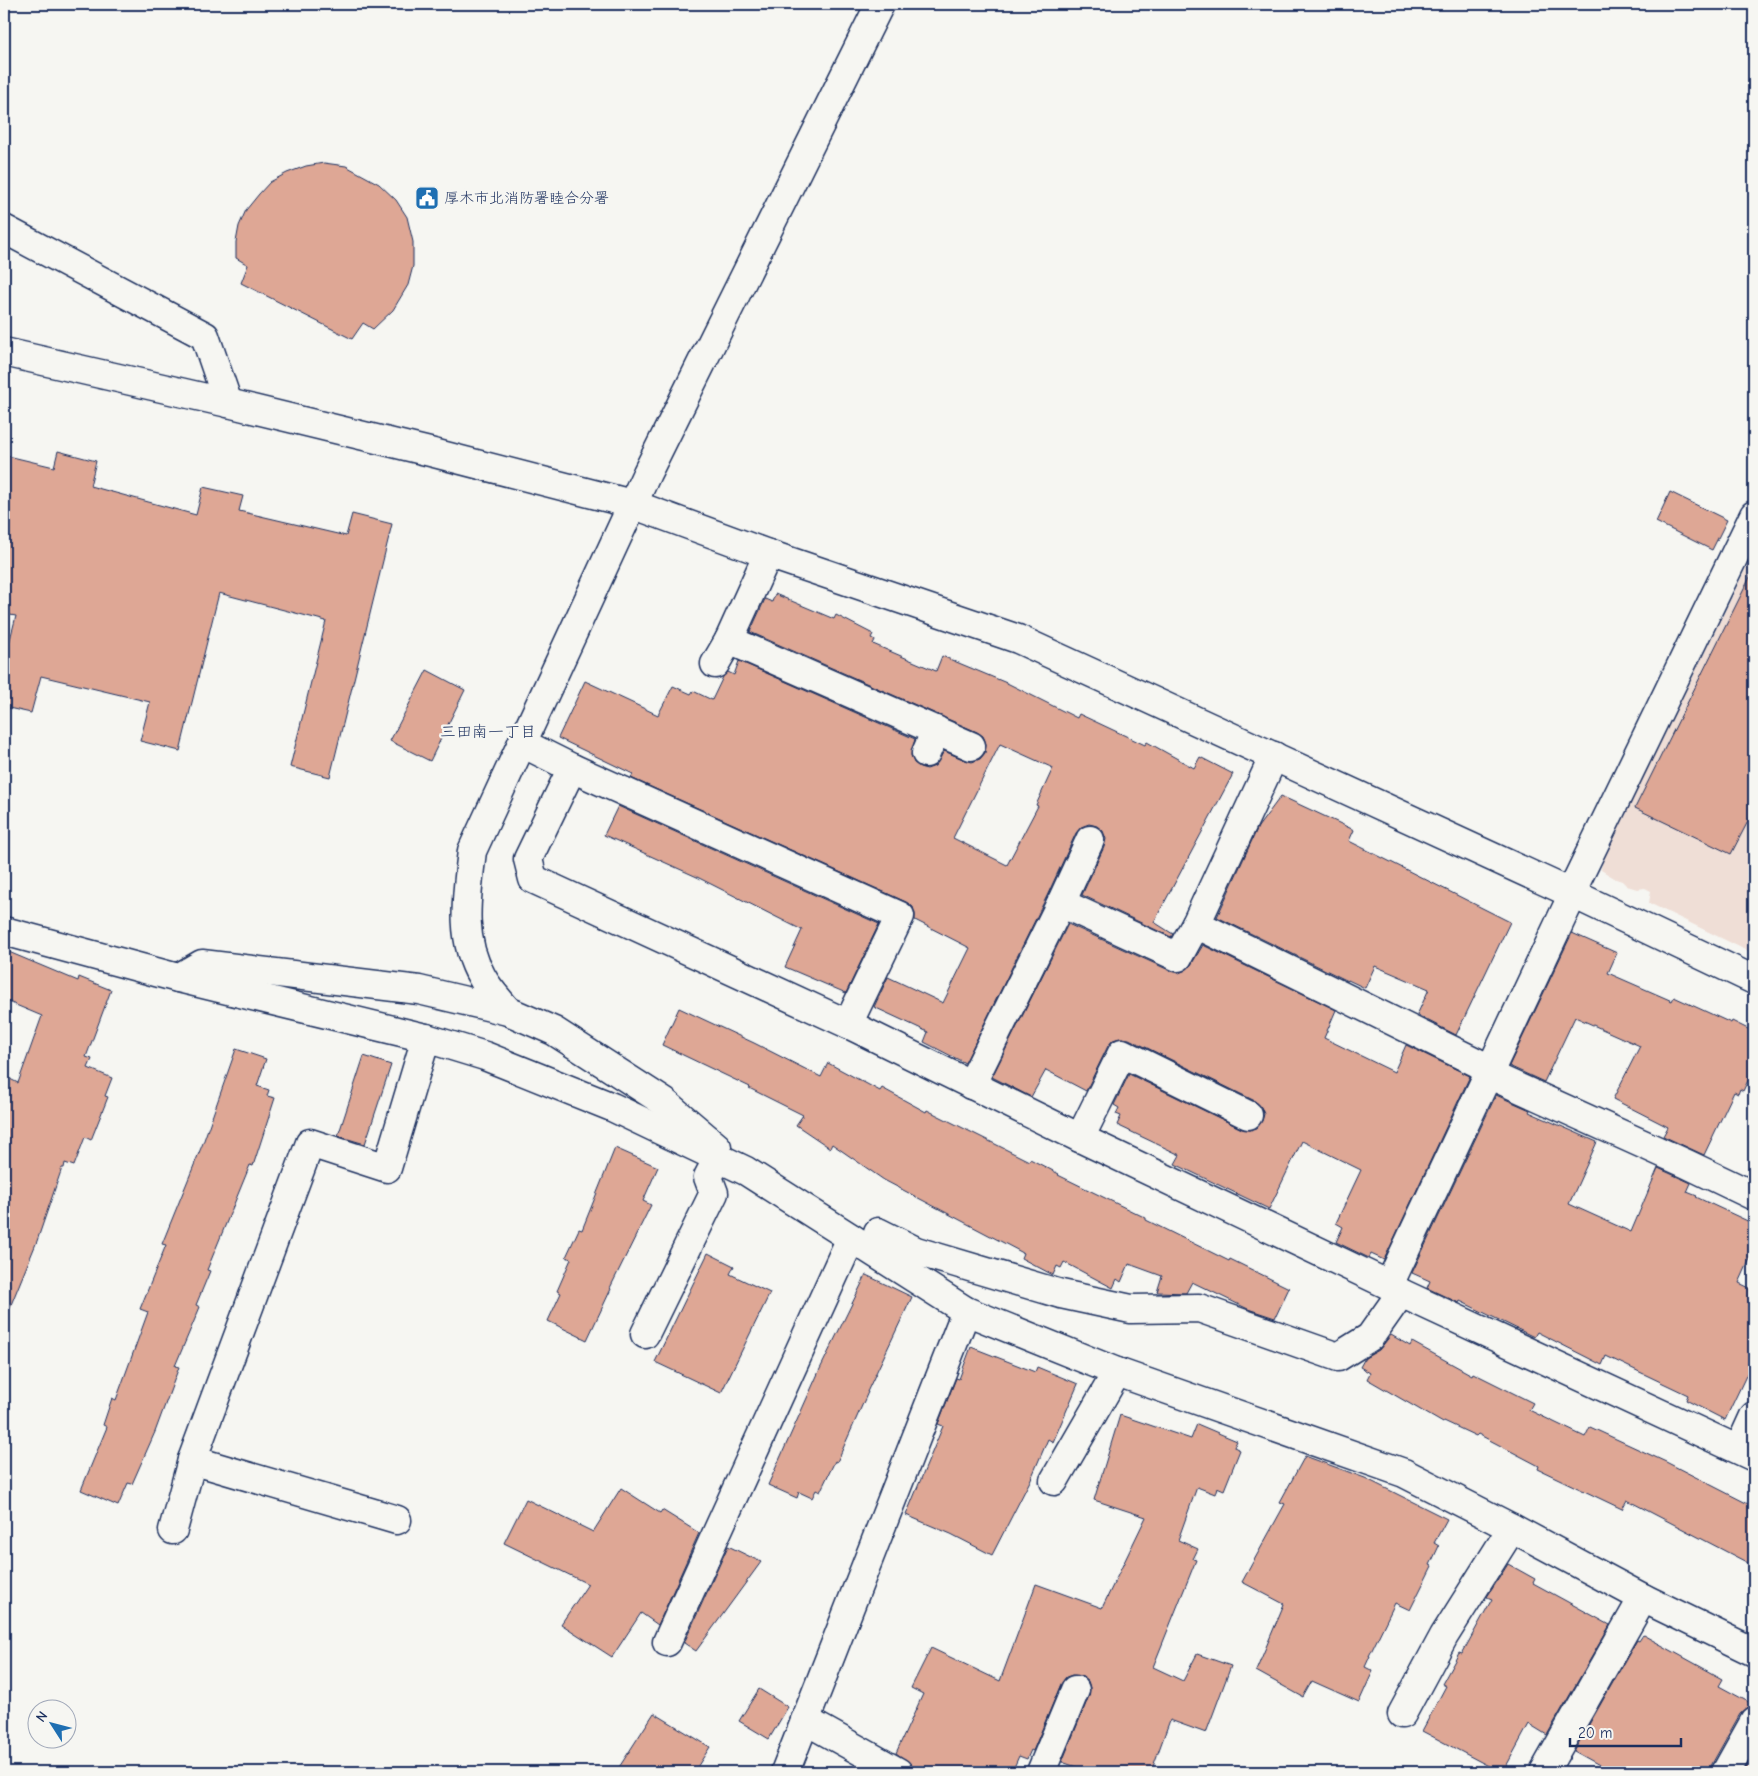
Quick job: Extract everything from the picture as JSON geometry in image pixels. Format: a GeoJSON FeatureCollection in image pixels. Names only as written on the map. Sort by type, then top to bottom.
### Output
{"type":"FeatureCollection","features":[{"type":"Feature","properties":{"kind":"street"},"geometry":{"type":"LineString","coordinates":[[508,1011],[482,978],[470,951],[465,909],[472,851],[632,504],[880,4]]}},
{"type":"Feature","properties":{"kind":"street"},"geometry":{"type":"LineString","coordinates":[[4,229],[205,336],[228,403]]}},
{"type":"Feature","properties":{"kind":"street"},"geometry":{"type":"LineString","coordinates":[[4,352],[228,403],[632,504],[768,554],[1018,639],[1572,894],[1754,980]]}},
{"type":"Feature","properties":{"kind":"street"},"geometry":{"type":"LineString","coordinates":[[878,1232],[916,1251],[1061,1294],[1131,1309],[1199,1308],[1338,1356],[1370,1338],[1395,1289],[1488,1074],[1576,882],[1754,515]]}},
{"type":"Feature","properties":{"kind":"street"},"geometry":{"type":"LineString","coordinates":[[716,664],[768,554]]}},
{"type":"Feature","properties":{"kind":"street"},"geometry":{"type":"LineString","coordinates":[[729,640],[931,742],[971,746]]}},
{"type":"Feature","properties":{"kind":"street"},"geometry":{"type":"LineString","coordinates":[[522,743],[572,768],[900,916],[848,1024]]}},
{"type":"Feature","properties":{"kind":"street"},"geometry":{"type":"LineString","coordinates":[[1061,903],[1178,957],[1196,924],[1274,756]]}},
{"type":"Feature","properties":{"kind":"street"},"geometry":{"type":"LineString","coordinates":[[572,768],[528,859],[534,879],[848,1024],[1395,1289],[1746,1453],[1754,1416]]}},
{"type":"Feature","properties":{"kind":"street"},"geometry":{"type":"LineString","coordinates":[[971,1085],[1090,840]]}},
{"type":"Feature","properties":{"kind":"street"},"geometry":{"type":"LineString","coordinates":[[1196,924],[1480,1064],[1488,1074],[1754,1196]]}},
{"type":"Feature","properties":{"kind":"street"},"geometry":{"type":"LineString","coordinates":[[4,931],[178,978],[426,1038],[485,1056],[612,1107],[746,1171]]}},
{"type":"Feature","properties":{"kind":"street"},"geometry":{"type":"LineString","coordinates":[[178,978],[202,964],[419,990],[508,1011],[554,1031],[664,1102],[746,1171],[966,1311],[1117,1372],[1404,1473],[1643,1598],[1754,1652]]}},
{"type":"Feature","properties":{"kind":"street"},"geometry":{"type":"LineString","coordinates":[[173,1530],[192,1460],[310,1143],[387,1168],[426,1038]]}},
{"type":"Feature","properties":{"kind":"street"},"geometry":{"type":"LineString","coordinates":[[1080,1138],[1122,1053],[1248,1115]]}},
{"type":"Feature","properties":{"kind":"street"},"geometry":{"type":"LineString","coordinates":[[644,1334],[714,1193],[708,1177],[718,1158]]}},
{"type":"Feature","properties":{"kind":"street"},"geometry":{"type":"LineString","coordinates":[[667,1642],[851,1238]]}},
{"type":"Feature","properties":{"kind":"street"},"geometry":{"type":"LineString","coordinates":[[784,1772],[966,1311]]}},
{"type":"Feature","properties":{"kind":"street"},"geometry":{"type":"LineString","coordinates":[[1054,1481],[1117,1372]]}},
{"type":"Feature","properties":{"kind":"street"},"geometry":{"type":"LineString","coordinates":[[192,1460],[397,1520]]}},
{"type":"Feature","properties":{"kind":"street"},"geometry":{"type":"LineString","coordinates":[[1402,1714],[1444,1636],[1512,1528]]}},
{"type":"Feature","properties":{"kind":"street"},"geometry":{"type":"LineString","coordinates":[[1546,1771],[1643,1598]]}},
{"type":"Feature","properties":{"kind":"street"},"geometry":{"type":"LineString","coordinates":[[1040,1772],[1075,1690]]}},
{"type":"Feature","properties":{"kind":"street"},"geometry":{"type":"LineString","coordinates":[[805,1720],[898,1772]]}},
{"type":"Feature","properties":{"kind":"street"},"geometry":{"type":"LineString","coordinates":[[1726,1772],[1754,1722]]}},
{"type":"Feature","properties":{"kind":"shaded area"},"geometry":{"type":"Polygon","coordinates":[[[1754,552],[1754,954],[1649,903],[1651,891],[1645,888],[1637,889],[1627,886],[1622,881],[1601,870],[1602,861],[1754,552]]]}},
{"type":"Feature","properties":{"kind":"building","name":"厚木市北消防署睦合分署"},"geometry":{"type":"Polygon","coordinates":[[[324,163],[346,166],[379,184],[396,200],[407,217],[413,242],[413,266],[408,285],[393,310],[373,329],[363,323],[352,339],[241,283],[248,265],[236,258],[239,226],[246,210],[270,182],[306,166],[324,163]]]}},
{"type":"Feature","properties":{"kind":"building"},"geometry":{"type":"Polygon","coordinates":[[[58,451],[96,461],[90,486],[196,515],[203,487],[243,496],[239,511],[346,536],[352,514],[392,524],[330,777],[290,767],[326,621],[219,593],[180,751],[140,741],[150,702],[41,676],[31,713],[4,707],[4,663],[16,616],[4,614],[4,455],[54,467],[58,451]]]}},
{"type":"Feature","properties":{"kind":"building"},"geometry":{"type":"Polygon","coordinates":[[[1670,492],[1727,520],[1712,550],[1656,522],[1670,492]]]}},
{"type":"Feature","properties":{"kind":"building"},"geometry":{"type":"Polygon","coordinates":[[[1754,569],[1754,810],[1731,854],[1635,808],[1754,569]]]}},
{"type":"Feature","properties":{"kind":"building"},"geometry":{"type":"Polygon","coordinates":[[[775,594],[834,619],[836,615],[873,634],[871,638],[875,640],[873,644],[936,671],[942,656],[1009,684],[1077,718],[1079,714],[1145,745],[1147,742],[1194,768],[1200,757],[1233,774],[1154,922],[1173,934],[1171,937],[1082,895],[1106,839],[1103,831],[1097,826],[1089,824],[1081,827],[1076,833],[965,1063],[924,1042],[928,1032],[874,1007],[888,977],[943,1003],[970,948],[915,920],[913,907],[906,902],[631,778],[633,774],[558,738],[585,681],[658,715],[673,686],[691,694],[693,691],[712,700],[723,677],[728,672],[734,675],[739,661],[915,739],[911,755],[914,763],[920,767],[927,769],[935,766],[944,751],[972,762],[980,759],[985,753],[986,744],[983,736],[977,732],[750,632],[765,599],[772,602],[775,594]],[[1000,744],[953,838],[1007,865],[1038,806],[1036,805],[1053,768],[1000,744]]]}},
{"type":"Feature","properties":{"kind":"building"},"geometry":{"type":"Polygon","coordinates":[[[427,670],[465,690],[430,761],[390,741],[427,670]]]}},
{"type":"Feature","properties":{"kind":"building"},"geometry":{"type":"Polygon","coordinates":[[[1281,796],[1354,830],[1349,841],[1510,922],[1456,1035],[1417,1015],[1429,989],[1375,966],[1365,988],[1217,917],[1258,827],[1281,796]]]}},
{"type":"Feature","properties":{"kind":"building"},"geometry":{"type":"Polygon","coordinates":[[[618,806],[879,924],[846,993],[785,967],[802,930],[697,877],[604,835],[618,806]]]}},
{"type":"Feature","properties":{"kind":"building"},"geometry":{"type":"Polygon","coordinates":[[[1068,924],[1179,973],[1191,965],[1203,945],[1336,1010],[1324,1038],[1394,1072],[1406,1045],[1470,1076],[1384,1260],[1371,1254],[1369,1258],[1336,1242],[1343,1227],[1336,1223],[1361,1170],[1302,1141],[1269,1209],[1175,1164],[1180,1155],[1117,1125],[1121,1116],[1116,1114],[1119,1108],[1114,1105],[1129,1074],[1242,1129],[1250,1130],[1257,1128],[1264,1114],[1261,1107],[1255,1101],[1129,1039],[1120,1038],[1113,1040],[1108,1046],[1086,1091],[1046,1070],[1031,1097],[992,1077],[1068,924]]]}},
{"type":"Feature","properties":{"kind":"building"},"geometry":{"type":"Polygon","coordinates":[[[1572,933],[1617,953],[1608,973],[1672,1001],[1674,997],[1754,1032],[1754,1068],[1743,1091],[1740,1089],[1738,1094],[1734,1092],[1704,1155],[1663,1136],[1668,1127],[1613,1099],[1640,1046],[1575,1017],[1544,1082],[1509,1066],[1572,933]]]}},
{"type":"Feature","properties":{"kind":"building"},"geometry":{"type":"Polygon","coordinates":[[[4,950],[78,981],[79,977],[111,990],[86,1057],[92,1059],[88,1068],[112,1078],[105,1096],[108,1097],[91,1140],[85,1137],[74,1166],[65,1163],[64,1168],[62,1168],[37,1241],[6,1317],[4,1317],[4,1076],[18,1083],[42,1016],[4,1000],[4,950]]]}},
{"type":"Feature","properties":{"kind":"building"},"geometry":{"type":"Polygon","coordinates":[[[679,1008],[821,1077],[828,1063],[880,1091],[882,1088],[926,1112],[927,1110],[1029,1161],[1030,1159],[1058,1175],[1146,1218],[1146,1220],[1289,1288],[1275,1318],[1248,1309],[1192,1282],[1186,1293],[1157,1292],[1162,1276],[1129,1264],[1121,1282],[1117,1279],[1113,1288],[1064,1262],[1061,1268],[1057,1266],[1053,1275],[1021,1258],[1023,1253],[884,1180],[832,1144],[830,1148],[796,1125],[803,1115],[750,1087],[662,1045],[679,1008]]]}},
{"type":"Feature","properties":{"kind":"building"},"geometry":{"type":"Polygon","coordinates":[[[236,1049],[266,1059],[257,1086],[269,1090],[267,1096],[275,1098],[253,1166],[250,1165],[207,1270],[210,1271],[196,1305],[200,1307],[175,1366],[179,1367],[155,1432],[132,1484],[128,1483],[118,1506],[81,1490],[107,1427],[103,1425],[112,1398],[116,1400],[148,1312],[140,1309],[166,1245],[162,1244],[203,1143],[236,1049]]]}},
{"type":"Feature","properties":{"kind":"building"},"geometry":{"type":"Polygon","coordinates":[[[364,1056],[391,1065],[365,1144],[338,1136],[364,1056]]]}},
{"type":"Feature","properties":{"kind":"building"},"geometry":{"type":"Polygon","coordinates":[[[1496,1095],[1597,1142],[1569,1204],[1631,1232],[1658,1168],[1691,1183],[1687,1192],[1754,1224],[1754,1250],[1739,1283],[1754,1290],[1754,1359],[1725,1420],[1686,1400],[1688,1395],[1606,1356],[1602,1365],[1537,1332],[1534,1337],[1460,1301],[1459,1303],[1427,1288],[1430,1281],[1412,1273],[1496,1095]]]}},
{"type":"Feature","properties":{"kind":"building"},"geometry":{"type":"Polygon","coordinates":[[[615,1148],[658,1167],[643,1201],[651,1205],[587,1340],[548,1321],[561,1293],[557,1291],[571,1259],[566,1257],[579,1229],[582,1230],[615,1148]]]}},
{"type":"Feature","properties":{"kind":"building"},"geometry":{"type":"Polygon","coordinates":[[[708,1253],[734,1266],[730,1274],[770,1293],[721,1393],[655,1362],[708,1253]]]}},
{"type":"Feature","properties":{"kind":"building"},"geometry":{"type":"Polygon","coordinates":[[[866,1275],[912,1297],[867,1392],[837,1462],[835,1461],[820,1492],[816,1490],[812,1498],[799,1492],[797,1498],[768,1485],[820,1369],[866,1275]]]}},
{"type":"Feature","properties":{"kind":"building"},"geometry":{"type":"Polygon","coordinates":[[[1391,1335],[1410,1346],[1412,1342],[1472,1375],[1473,1373],[1533,1403],[1529,1410],[1585,1437],[1590,1427],[1666,1462],[1754,1507],[1754,1566],[1627,1500],[1622,1509],[1538,1469],[1539,1466],[1478,1434],[1476,1436],[1444,1421],[1443,1423],[1367,1379],[1370,1373],[1360,1367],[1365,1358],[1379,1350],[1391,1335]]]}},
{"type":"Feature","properties":{"kind":"building"},"geometry":{"type":"Polygon","coordinates":[[[971,1347],[1035,1372],[1037,1367],[1078,1384],[1053,1442],[1048,1439],[1030,1481],[992,1555],[951,1534],[906,1515],[943,1426],[938,1424],[956,1378],[959,1379],[971,1347]]]}},
{"type":"Feature","properties":{"kind":"building"},"geometry":{"type":"Polygon","coordinates":[[[1120,1415],[1191,1439],[1197,1424],[1237,1441],[1234,1447],[1240,1450],[1224,1490],[1217,1487],[1215,1494],[1197,1487],[1178,1540],[1198,1549],[1193,1559],[1196,1560],[1153,1667],[1183,1681],[1197,1654],[1231,1666],[1206,1733],[1170,1720],[1151,1772],[1090,1772],[1062,1762],[1089,1696],[1090,1688],[1088,1681],[1081,1676],[1072,1675],[1066,1677],[1061,1684],[1033,1751],[1031,1750],[1027,1759],[1019,1756],[1012,1772],[943,1772],[932,1767],[929,1772],[914,1772],[911,1764],[896,1753],[923,1694],[911,1688],[931,1648],[1000,1681],[1036,1584],[1102,1608],[1146,1517],[1094,1500],[1120,1415]]]}},
{"type":"Feature","properties":{"kind":"building"},"geometry":{"type":"Polygon","coordinates":[[[1305,1456],[1365,1478],[1447,1519],[1434,1543],[1439,1546],[1430,1565],[1432,1566],[1410,1610],[1395,1603],[1369,1656],[1365,1667],[1373,1671],[1359,1702],[1312,1681],[1303,1697],[1256,1671],[1284,1604],[1242,1582],[1285,1504],[1280,1502],[1305,1456]]]}},
{"type":"Feature","properties":{"kind":"building"},"geometry":{"type":"Polygon","coordinates":[[[621,1488],[660,1513],[662,1510],[699,1533],[658,1625],[641,1613],[612,1657],[561,1624],[588,1584],[504,1543],[526,1499],[593,1532],[621,1488]]]}},
{"type":"Feature","properties":{"kind":"building"},"geometry":{"type":"Polygon","coordinates":[[[728,1546],[761,1562],[696,1651],[684,1643],[728,1546]]]}},
{"type":"Feature","properties":{"kind":"building"},"geometry":{"type":"Polygon","coordinates":[[[1508,1564],[1535,1579],[1533,1583],[1610,1625],[1547,1735],[1529,1724],[1503,1772],[1500,1772],[1422,1731],[1446,1686],[1442,1684],[1459,1653],[1462,1654],[1492,1599],[1487,1597],[1508,1564]]]}},
{"type":"Feature","properties":{"kind":"building"},"geometry":{"type":"Polygon","coordinates":[[[1643,1635],[1723,1679],[1719,1686],[1754,1705],[1740,1714],[1712,1764],[1710,1772],[1612,1772],[1574,1751],[1637,1640],[1639,1641],[1643,1635]]]}},
{"type":"Feature","properties":{"kind":"building"},"geometry":{"type":"Polygon","coordinates":[[[759,1689],[788,1707],[769,1739],[739,1721],[759,1689]]]}},
{"type":"Feature","properties":{"kind":"building"},"geometry":{"type":"Polygon","coordinates":[[[654,1713],[710,1747],[694,1772],[616,1772],[654,1713]]]}},
{"type":"Feature","properties":{"kind":"building"},"geometry":{"type":"Polygon","coordinates":[[[1754,1754],[1754,1772],[1744,1772],[1754,1754]]]}},
{"type":"Feature","properties":{"kind":"place","name":"厚木市北消防署睦合分署"},"geometry":{"type":"Point","coordinates":[427,198]}},
{"type":"Feature","properties":{"kind":"district","name":"三田南一丁目"},"geometry":{"type":"Point","coordinates":[488,732]}}]}
